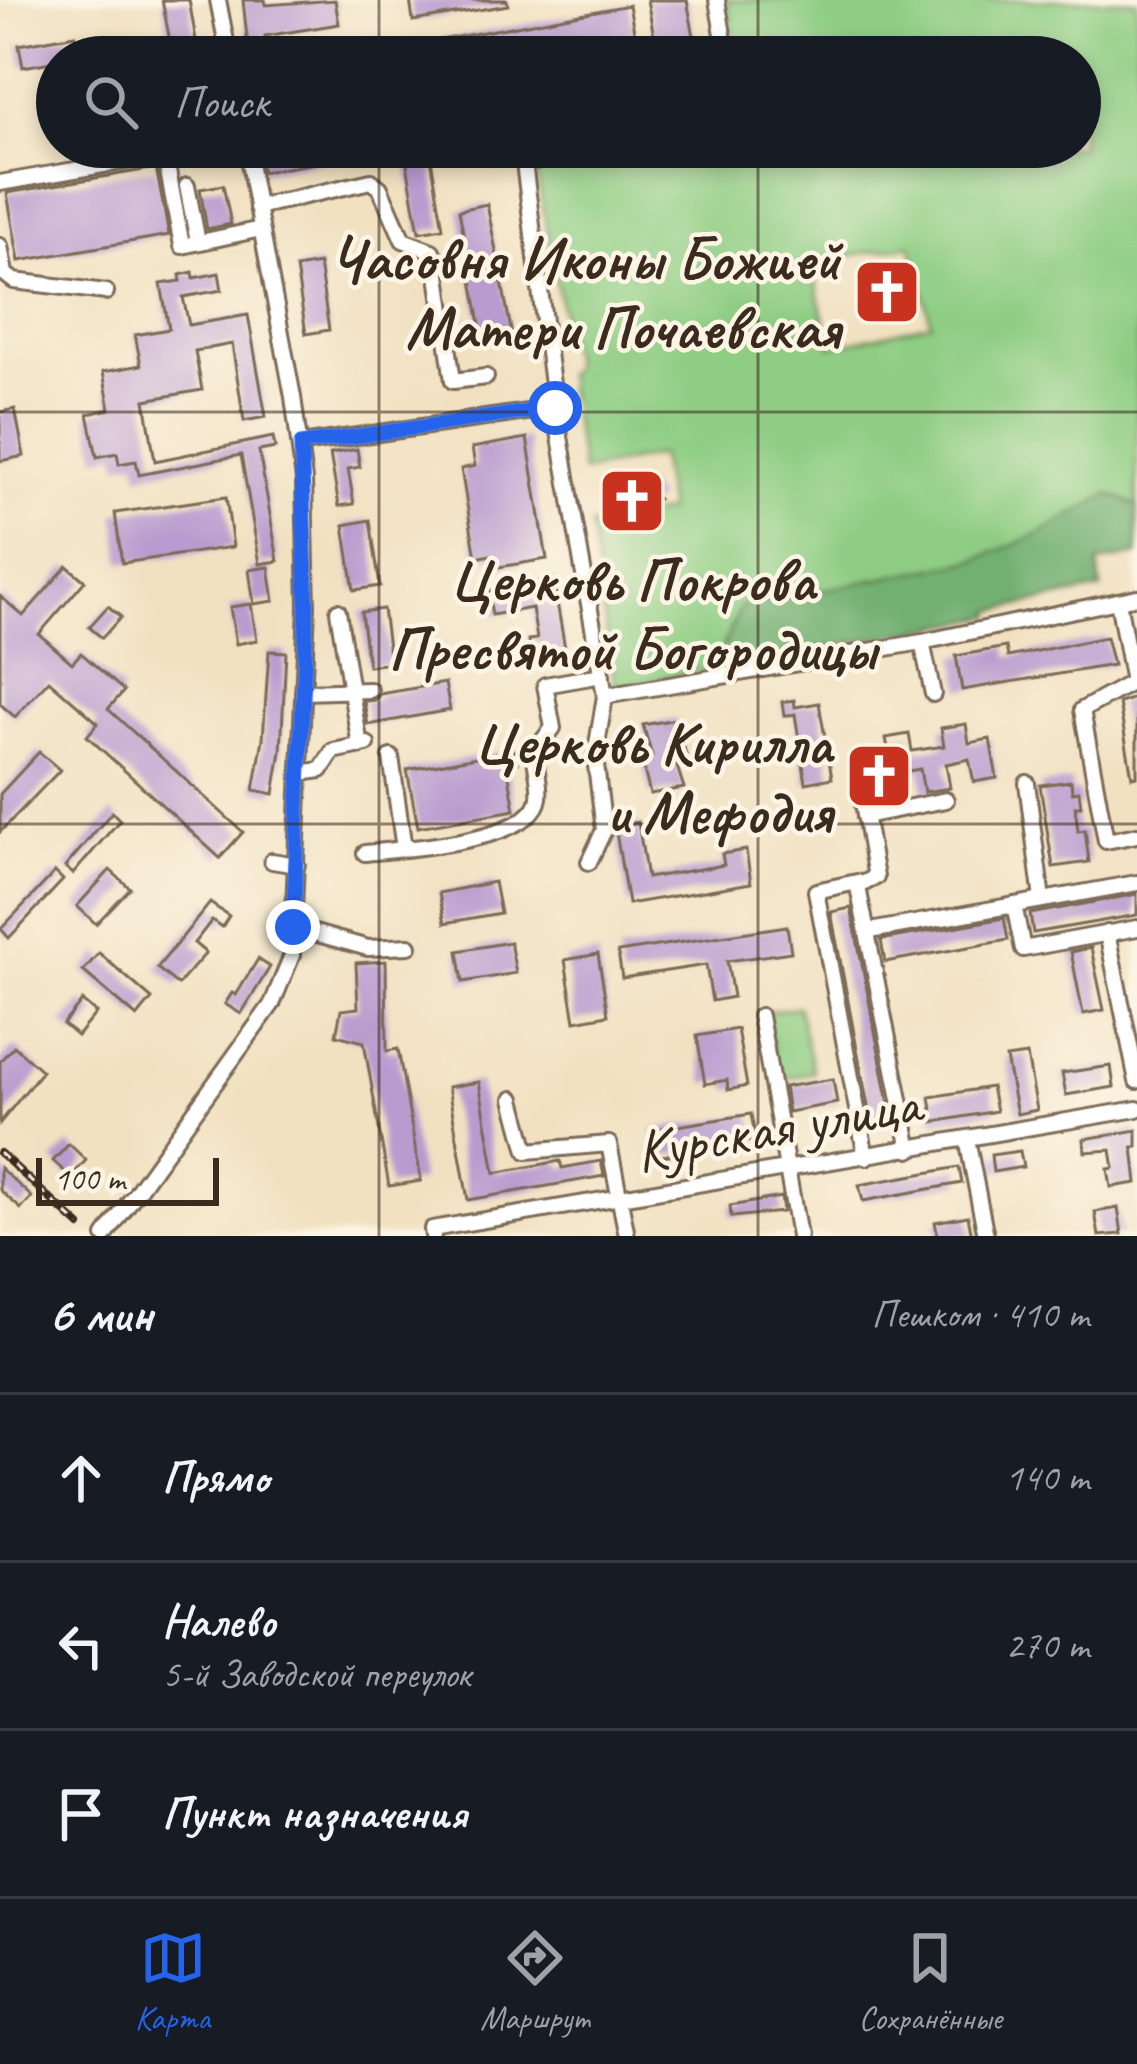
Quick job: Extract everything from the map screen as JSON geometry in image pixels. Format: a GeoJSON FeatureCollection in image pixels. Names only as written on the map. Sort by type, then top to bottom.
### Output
{"type":"FeatureCollection","features":[{"type":"Feature","properties":{"kind":"street"},"geometry":{"type":"LineString","coordinates":[[218,0],[225,36]]}},
{"type":"Feature","properties":{"kind":"street"},"geometry":{"type":"LineString","coordinates":[[717,0],[723,36]]}},
{"type":"Feature","properties":{"kind":"street"},"geometry":{"type":"LineString","coordinates":[[0,183],[86,168]]}},
{"type":"Feature","properties":{"kind":"street"},"geometry":{"type":"LineString","coordinates":[[167,168],[182,246],[261,229]]}},
{"type":"Feature","properties":{"kind":"street"},"geometry":{"type":"LineString","coordinates":[[106,1236],[272,1004],[292,956],[307,606],[301,444],[250,168]]}},
{"type":"Feature","properties":{"kind":"street"},"geometry":{"type":"LineString","coordinates":[[525,168],[555,408],[605,696],[595,757],[604,830],[590,862]]}},
{"type":"Feature","properties":{"kind":"street"},"geometry":{"type":"LineString","coordinates":[[257,207],[371,181],[380,188],[403,240],[432,251],[453,381],[486,377]]}},
{"type":"Feature","properties":{"kind":"street"},"geometry":{"type":"LineString","coordinates":[[187,186],[198,242]]}},
{"type":"Feature","properties":{"kind":"street"},"geometry":{"type":"LineString","coordinates":[[0,247],[5,274],[14,280],[106,292]]}},
{"type":"Feature","properties":{"kind":"street"},"geometry":{"type":"LineString","coordinates":[[301,444],[555,408]]}},
{"type":"Feature","properties":{"kind":"street"},"geometry":{"type":"LineString","coordinates":[[605,696],[922,642],[1137,598]]}},
{"type":"Feature","properties":{"kind":"street"},"geometry":{"type":"LineString","coordinates":[[1118,601],[1135,682],[1082,710],[1106,841],[1137,835]]}},
{"type":"Feature","properties":{"kind":"street"},"geometry":{"type":"LineString","coordinates":[[300,773],[321,770],[333,751],[365,745],[338,611]]}},
{"type":"Feature","properties":{"kind":"street"},"geometry":{"type":"LineString","coordinates":[[922,642],[933,694]]}},
{"type":"Feature","properties":{"kind":"street"},"geometry":{"type":"LineString","coordinates":[[365,854],[494,835],[532,814],[539,800],[534,751],[553,728],[545,685],[602,675]]}},
{"type":"Feature","properties":{"kind":"street"},"geometry":{"type":"LineString","coordinates":[[303,692],[370,690]]}},
{"type":"Feature","properties":{"kind":"street"},"geometry":{"type":"LineString","coordinates":[[391,758],[404,849]]}},
{"type":"Feature","properties":{"kind":"street"},"geometry":{"type":"LineString","coordinates":[[856,763],[876,877],[858,886]]}},
{"type":"Feature","properties":{"kind":"street"},"geometry":{"type":"LineString","coordinates":[[1027,783],[1042,900]]}},
{"type":"Feature","properties":{"kind":"street"},"geometry":{"type":"LineString","coordinates":[[866,816],[946,800]]}},
{"type":"Feature","properties":{"kind":"street"},"geometry":{"type":"LineString","coordinates":[[272,861],[297,865]]}},
{"type":"Feature","properties":{"kind":"street"},"geometry":{"type":"LineString","coordinates":[[866,1157],[817,891],[857,882],[910,1150]]}},
{"type":"Feature","properties":{"kind":"street"},"geometry":{"type":"LineString","coordinates":[[870,931],[1137,883]]}},
{"type":"Feature","properties":{"kind":"street"},"geometry":{"type":"LineString","coordinates":[[1015,904],[1023,949],[1137,928]]}},
{"type":"Feature","properties":{"kind":"street"},"geometry":{"type":"LineString","coordinates":[[293,927],[368,948],[409,946]]}},
{"type":"Feature","properties":{"kind":"street"},"geometry":{"type":"LineString","coordinates":[[1107,934],[1130,1021],[1137,1082]]}},
{"type":"Feature","properties":{"kind":"street"},"geometry":{"type":"LineString","coordinates":[[760,1016],[799,1236]]}},
{"type":"Feature","properties":{"kind":"street"},"geometry":{"type":"LineString","coordinates":[[513,1099],[527,1151],[609,1144],[627,1236]]}},
{"type":"Feature","properties":{"kind":"street","name":"Курская улица"},"geometry":{"type":"LineString","coordinates":[[432,1232],[1137,1109]]}},
{"type":"Feature","properties":{"kind":"street"},"geometry":{"type":"LineString","coordinates":[[967,1139],[986,1236]]}},
{"type":"Feature","properties":{"kind":"green space"},"geometry":{"type":"Polygon","coordinates":[[[727,0],[1137,0],[1137,555],[1098,563],[1101,589],[993,611],[993,616],[615,687],[590,526],[668,511],[659,455],[582,472],[565,373],[572,367],[536,172],[560,168],[1101,168],[1101,36],[734,36],[727,0]],[[911,245],[811,262],[831,347],[931,323],[911,245]]]}},
{"type":"Feature","properties":{"kind":"green space"},"geometry":{"type":"Polygon","coordinates":[[[1109,494],[1137,505],[1137,555],[1098,563],[1101,589],[993,611],[993,616],[713,669],[741,606],[975,560],[1036,536],[1109,494]]]}},
{"type":"Feature","properties":{"kind":"green space"},"geometry":{"type":"Polygon","coordinates":[[[798,1007],[813,1072],[778,1080],[766,1012],[798,1007]]]}},
{"type":"Feature","properties":{"kind":"building"},"geometry":{"type":"Polygon","coordinates":[[[162,0],[189,0],[195,36],[169,36],[162,0]]]}},
{"type":"Feature","properties":{"kind":"building"},"geometry":{"type":"Polygon","coordinates":[[[243,0],[265,0],[266,5],[335,0],[339,24],[247,36],[243,0]]]}},
{"type":"Feature","properties":{"kind":"building"},"geometry":{"type":"Polygon","coordinates":[[[410,0],[507,0],[508,5],[413,21],[410,0]]]}},
{"type":"Feature","properties":{"kind":"building"},"geometry":{"type":"Polygon","coordinates":[[[647,0],[687,0],[694,36],[654,36],[647,0]]]}},
{"type":"Feature","properties":{"kind":"building"},"geometry":{"type":"Polygon","coordinates":[[[629,5],[635,36],[462,36],[629,5]]]}},
{"type":"Feature","properties":{"kind":"building"},"geometry":{"type":"Polygon","coordinates":[[[36,42],[36,65],[23,67],[19,45],[36,42]]]}},
{"type":"Feature","properties":{"kind":"building"},"geometry":{"type":"Polygon","coordinates":[[[156,168],[169,235],[19,261],[7,193],[156,168]]]}},
{"type":"Feature","properties":{"kind":"building"},"geometry":{"type":"Polygon","coordinates":[[[408,168],[433,168],[443,228],[419,232],[408,168]]]}},
{"type":"Feature","properties":{"kind":"building"},"geometry":{"type":"Polygon","coordinates":[[[223,185],[231,224],[207,229],[200,189],[223,185]]]}},
{"type":"Feature","properties":{"kind":"building"},"geometry":{"type":"Polygon","coordinates":[[[487,204],[512,335],[483,340],[459,210],[487,204]]]}},
{"type":"Feature","properties":{"kind":"building"},"geometry":{"type":"Polygon","coordinates":[[[319,264],[329,330],[306,334],[296,268],[319,264]]]}},
{"type":"Feature","properties":{"kind":"building"},"geometry":{"type":"Polygon","coordinates":[[[193,272],[194,278],[219,273],[222,290],[183,297],[189,325],[248,315],[266,417],[244,421],[232,344],[195,351],[202,390],[145,400],[155,461],[273,437],[275,448],[259,451],[278,561],[260,564],[241,455],[139,475],[136,461],[119,464],[117,453],[97,457],[88,414],[110,409],[103,372],[141,365],[135,335],[169,329],[161,284],[181,281],[180,275],[193,272]]]}},
{"type":"Feature","properties":{"kind":"building"},"geometry":{"type":"Polygon","coordinates":[[[15,409],[24,456],[0,461],[0,412],[15,409]]]}},
{"type":"Feature","properties":{"kind":"building"},"geometry":{"type":"Polygon","coordinates":[[[527,438],[547,559],[493,568],[491,555],[476,558],[461,469],[475,466],[472,448],[527,438]]]}},
{"type":"Feature","properties":{"kind":"building"},"geometry":{"type":"Polygon","coordinates":[[[357,449],[360,467],[348,469],[354,504],[339,506],[330,454],[357,449]]]}},
{"type":"Feature","properties":{"kind":"building","name":"Церковь Покрова Пресвятой Богородицы"},"geometry":{"type":"Polygon","coordinates":[[[646,486],[658,499],[649,504],[650,509],[611,515],[607,493],[646,486]]]}},
{"type":"Feature","properties":{"kind":"building"},"geometry":{"type":"Polygon","coordinates":[[[226,497],[233,547],[122,563],[115,513],[226,497]]]}},
{"type":"Feature","properties":{"kind":"building"},"geometry":{"type":"Polygon","coordinates":[[[370,520],[380,586],[354,590],[344,525],[370,520]]]}},
{"type":"Feature","properties":{"kind":"building"},"geometry":{"type":"Polygon","coordinates":[[[67,566],[85,581],[39,634],[72,663],[81,653],[124,691],[108,709],[243,832],[220,858],[87,736],[98,723],[49,680],[15,717],[0,704],[0,596],[23,616],[67,566]]]}},
{"type":"Feature","properties":{"kind":"building"},"geometry":{"type":"Polygon","coordinates":[[[269,567],[274,601],[254,604],[249,570],[269,567]]]}},
{"type":"Feature","properties":{"kind":"building"},"geometry":{"type":"Polygon","coordinates":[[[553,579],[567,660],[542,664],[540,654],[531,656],[528,640],[537,639],[532,608],[492,615],[488,591],[553,579]]]}},
{"type":"Feature","properties":{"kind":"building"},"geometry":{"type":"Polygon","coordinates":[[[251,604],[257,640],[236,644],[230,607],[251,604]]]}},
{"type":"Feature","properties":{"kind":"building"},"geometry":{"type":"Polygon","coordinates":[[[108,606],[121,617],[102,638],[89,627],[108,606]]]}},
{"type":"Feature","properties":{"kind":"building"},"geometry":{"type":"Polygon","coordinates":[[[383,609],[390,663],[368,666],[361,612],[383,609]]]}},
{"type":"Feature","properties":{"kind":"building"},"geometry":{"type":"Polygon","coordinates":[[[1106,637],[1113,665],[962,690],[956,656],[1006,647],[1008,657],[1106,637]]]}},
{"type":"Feature","properties":{"kind":"building"},"geometry":{"type":"Polygon","coordinates":[[[269,651],[286,652],[274,794],[254,790],[269,651]]]}},
{"type":"Feature","properties":{"kind":"building"},"geometry":{"type":"Polygon","coordinates":[[[445,683],[450,710],[368,725],[364,701],[445,683]]]}},
{"type":"Feature","properties":{"kind":"building"},"geometry":{"type":"Polygon","coordinates":[[[1137,697],[1137,776],[1132,777],[1119,703],[1137,697]]]}},
{"type":"Feature","properties":{"kind":"building"},"geometry":{"type":"Polygon","coordinates":[[[794,700],[795,707],[819,703],[832,778],[806,783],[795,714],[784,716],[782,702],[794,700]]]}},
{"type":"Feature","properties":{"kind":"building"},"geometry":{"type":"Polygon","coordinates":[[[676,719],[686,755],[674,757],[684,788],[650,794],[641,758],[652,756],[643,725],[676,719]]]}},
{"type":"Feature","properties":{"kind":"building"},"geometry":{"type":"Polygon","coordinates":[[[966,724],[969,743],[990,739],[997,778],[974,782],[969,759],[946,764],[950,788],[924,792],[920,769],[896,773],[900,795],[874,800],[867,762],[890,758],[886,738],[909,734],[912,751],[944,746],[941,728],[966,724]]]}},
{"type":"Feature","properties":{"kind":"building"},"geometry":{"type":"Polygon","coordinates":[[[514,750],[517,763],[507,765],[515,810],[418,827],[407,770],[514,750]]]}},
{"type":"Feature","properties":{"kind":"building"},"geometry":{"type":"Polygon","coordinates":[[[39,752],[60,770],[0,832],[0,794],[39,752]]]}},
{"type":"Feature","properties":{"kind":"building"},"geometry":{"type":"Polygon","coordinates":[[[1071,781],[1072,792],[1079,791],[1081,806],[1075,806],[1078,831],[1085,830],[1089,862],[1053,867],[1040,785],[1071,781]]]}},
{"type":"Feature","properties":{"kind":"building"},"geometry":{"type":"Polygon","coordinates":[[[112,812],[120,820],[73,874],[65,867],[112,812]]]}},
{"type":"Feature","properties":{"kind":"building"},"geometry":{"type":"Polygon","coordinates":[[[638,822],[647,878],[724,865],[722,854],[746,850],[751,883],[628,904],[615,826],[638,822]]]}},
{"type":"Feature","properties":{"kind":"building"},"geometry":{"type":"Polygon","coordinates":[[[110,870],[130,888],[96,924],[77,906],[110,870]]]}},
{"type":"Feature","properties":{"kind":"building"},"geometry":{"type":"Polygon","coordinates":[[[55,872],[63,880],[9,938],[1,929],[55,872]]]}},
{"type":"Feature","properties":{"kind":"building"},"geometry":{"type":"Polygon","coordinates":[[[494,882],[500,913],[445,923],[439,893],[494,882]]]}},
{"type":"Feature","properties":{"kind":"building"},"geometry":{"type":"Polygon","coordinates":[[[1137,894],[1137,915],[1033,933],[1030,914],[1137,894]]]}},
{"type":"Feature","properties":{"kind":"building"},"geometry":{"type":"Polygon","coordinates":[[[210,903],[229,916],[222,927],[212,920],[194,943],[206,953],[178,985],[157,968],[210,903]]]}},
{"type":"Feature","properties":{"kind":"building"},"geometry":{"type":"Polygon","coordinates":[[[851,908],[893,1124],[872,1127],[831,912],[851,908]]]}},
{"type":"Feature","properties":{"kind":"building"},"geometry":{"type":"Polygon","coordinates":[[[1004,918],[1008,940],[885,962],[881,940],[1004,918]]]}},
{"type":"Feature","properties":{"kind":"building"},"geometry":{"type":"Polygon","coordinates":[[[787,926],[791,952],[727,961],[733,997],[712,1001],[706,965],[622,978],[618,952],[787,926]]]}},
{"type":"Feature","properties":{"kind":"building"},"geometry":{"type":"Polygon","coordinates":[[[510,942],[516,973],[463,982],[458,951],[510,942]]]}},
{"type":"Feature","properties":{"kind":"building"},"geometry":{"type":"Polygon","coordinates":[[[1091,948],[1104,1010],[1083,1014],[1071,952],[1091,948]]]}},
{"type":"Feature","properties":{"kind":"building"},"geometry":{"type":"Polygon","coordinates":[[[99,953],[152,999],[137,1017],[83,971],[99,953]]]}},
{"type":"Feature","properties":{"kind":"building"},"geometry":{"type":"Polygon","coordinates":[[[598,954],[608,1015],[575,1021],[565,960],[598,954]]]}},
{"type":"Feature","properties":{"kind":"building"},"geometry":{"type":"Polygon","coordinates":[[[258,959],[270,967],[241,1014],[225,1004],[258,959]]]}},
{"type":"Feature","properties":{"kind":"building"},"geometry":{"type":"Polygon","coordinates":[[[386,961],[387,1051],[398,1049],[421,1181],[389,1186],[364,1042],[336,1035],[341,1010],[358,1008],[356,963],[386,961]]]}},
{"type":"Feature","properties":{"kind":"building"},"geometry":{"type":"Polygon","coordinates":[[[82,1001],[96,1013],[77,1036],[63,1024],[82,1001]]]}},
{"type":"Feature","properties":{"kind":"building"},"geometry":{"type":"Polygon","coordinates":[[[737,1029],[747,1086],[728,1090],[727,1080],[705,1084],[697,1036],[737,1029]]]}},
{"type":"Feature","properties":{"kind":"building"},"geometry":{"type":"Polygon","coordinates":[[[14,1046],[42,1071],[0,1123],[0,1061],[14,1046]]]}},
{"type":"Feature","properties":{"kind":"building"},"geometry":{"type":"Polygon","coordinates":[[[1027,1055],[1037,1110],[1017,1114],[1006,1058],[1027,1055]]]}},
{"type":"Feature","properties":{"kind":"building"},"geometry":{"type":"Polygon","coordinates":[[[1111,1066],[1114,1087],[1066,1095],[1062,1073],[1111,1066]]]}},
{"type":"Feature","properties":{"kind":"building"},"geometry":{"type":"Polygon","coordinates":[[[833,1079],[837,1103],[788,1112],[784,1087],[833,1079]]]}},
{"type":"Feature","properties":{"kind":"building"},"geometry":{"type":"Polygon","coordinates":[[[479,1082],[495,1173],[560,1161],[562,1168],[601,1161],[604,1176],[468,1200],[448,1087],[479,1082]]]}},
{"type":"Feature","properties":{"kind":"building"},"geometry":{"type":"Polygon","coordinates":[[[991,1087],[996,1111],[934,1122],[930,1097],[991,1087]]]}},
{"type":"Feature","properties":{"kind":"building"},"geometry":{"type":"Polygon","coordinates":[[[751,1114],[756,1140],[657,1157],[653,1130],[751,1114]]]}},
{"type":"Feature","properties":{"kind":"building"},"geometry":{"type":"Polygon","coordinates":[[[1137,1130],[1137,1147],[1133,1147],[1137,1183],[1111,1187],[1111,1150],[1085,1152],[1084,1139],[1137,1130]]]}},
{"type":"Feature","properties":{"kind":"building"},"geometry":{"type":"Polygon","coordinates":[[[69,1144],[86,1160],[71,1177],[53,1161],[69,1144]]]}},
{"type":"Feature","properties":{"kind":"building"},"geometry":{"type":"Polygon","coordinates":[[[1020,1151],[1023,1167],[993,1172],[991,1155],[1020,1151]]]}},
{"type":"Feature","properties":{"kind":"building"},"geometry":{"type":"Polygon","coordinates":[[[959,1167],[962,1183],[863,1201],[859,1185],[959,1167]]]}},
{"type":"Feature","properties":{"kind":"building"},"geometry":{"type":"Polygon","coordinates":[[[0,1168],[32,1197],[21,1209],[0,1190],[0,1168]]]}},
{"type":"Feature","properties":{"kind":"building"},"geometry":{"type":"Polygon","coordinates":[[[781,1197],[783,1212],[731,1217],[730,1206],[781,1197]]]}},
{"type":"Feature","properties":{"kind":"building"},"geometry":{"type":"Polygon","coordinates":[[[1118,1208],[1122,1234],[1099,1236],[1095,1212],[1118,1208]]]}},
{"type":"Feature","properties":{"kind":"building"},"geometry":{"type":"Polygon","coordinates":[[[968,1216],[972,1236],[938,1236],[935,1222],[968,1216]]]}},
{"type":"Feature","properties":{"kind":"railway"},"geometry":{"type":"LineString","coordinates":[[0,1153],[80,1226]]}},
{"type":"Feature","properties":{"kind":"place","name":"Часовня Иконы Божией Матери Почаевская"},"geometry":{"type":"Point","coordinates":[887,292]}},
{"type":"Feature","properties":{"kind":"place","name":"Церковь Покрова Пресвятой Богородицы"},"geometry":{"type":"Point","coordinates":[632,501]}},
{"type":"Feature","properties":{"kind":"place","name":"Церковь Кирилла и Мефодия"},"geometry":{"type":"Point","coordinates":[879,776]}},
{"type":"Feature","properties":{"kind":"route"},"geometry":{"type":"LineString","coordinates":[[293,927],[307,606],[301,444],[555,408]]}}]}
